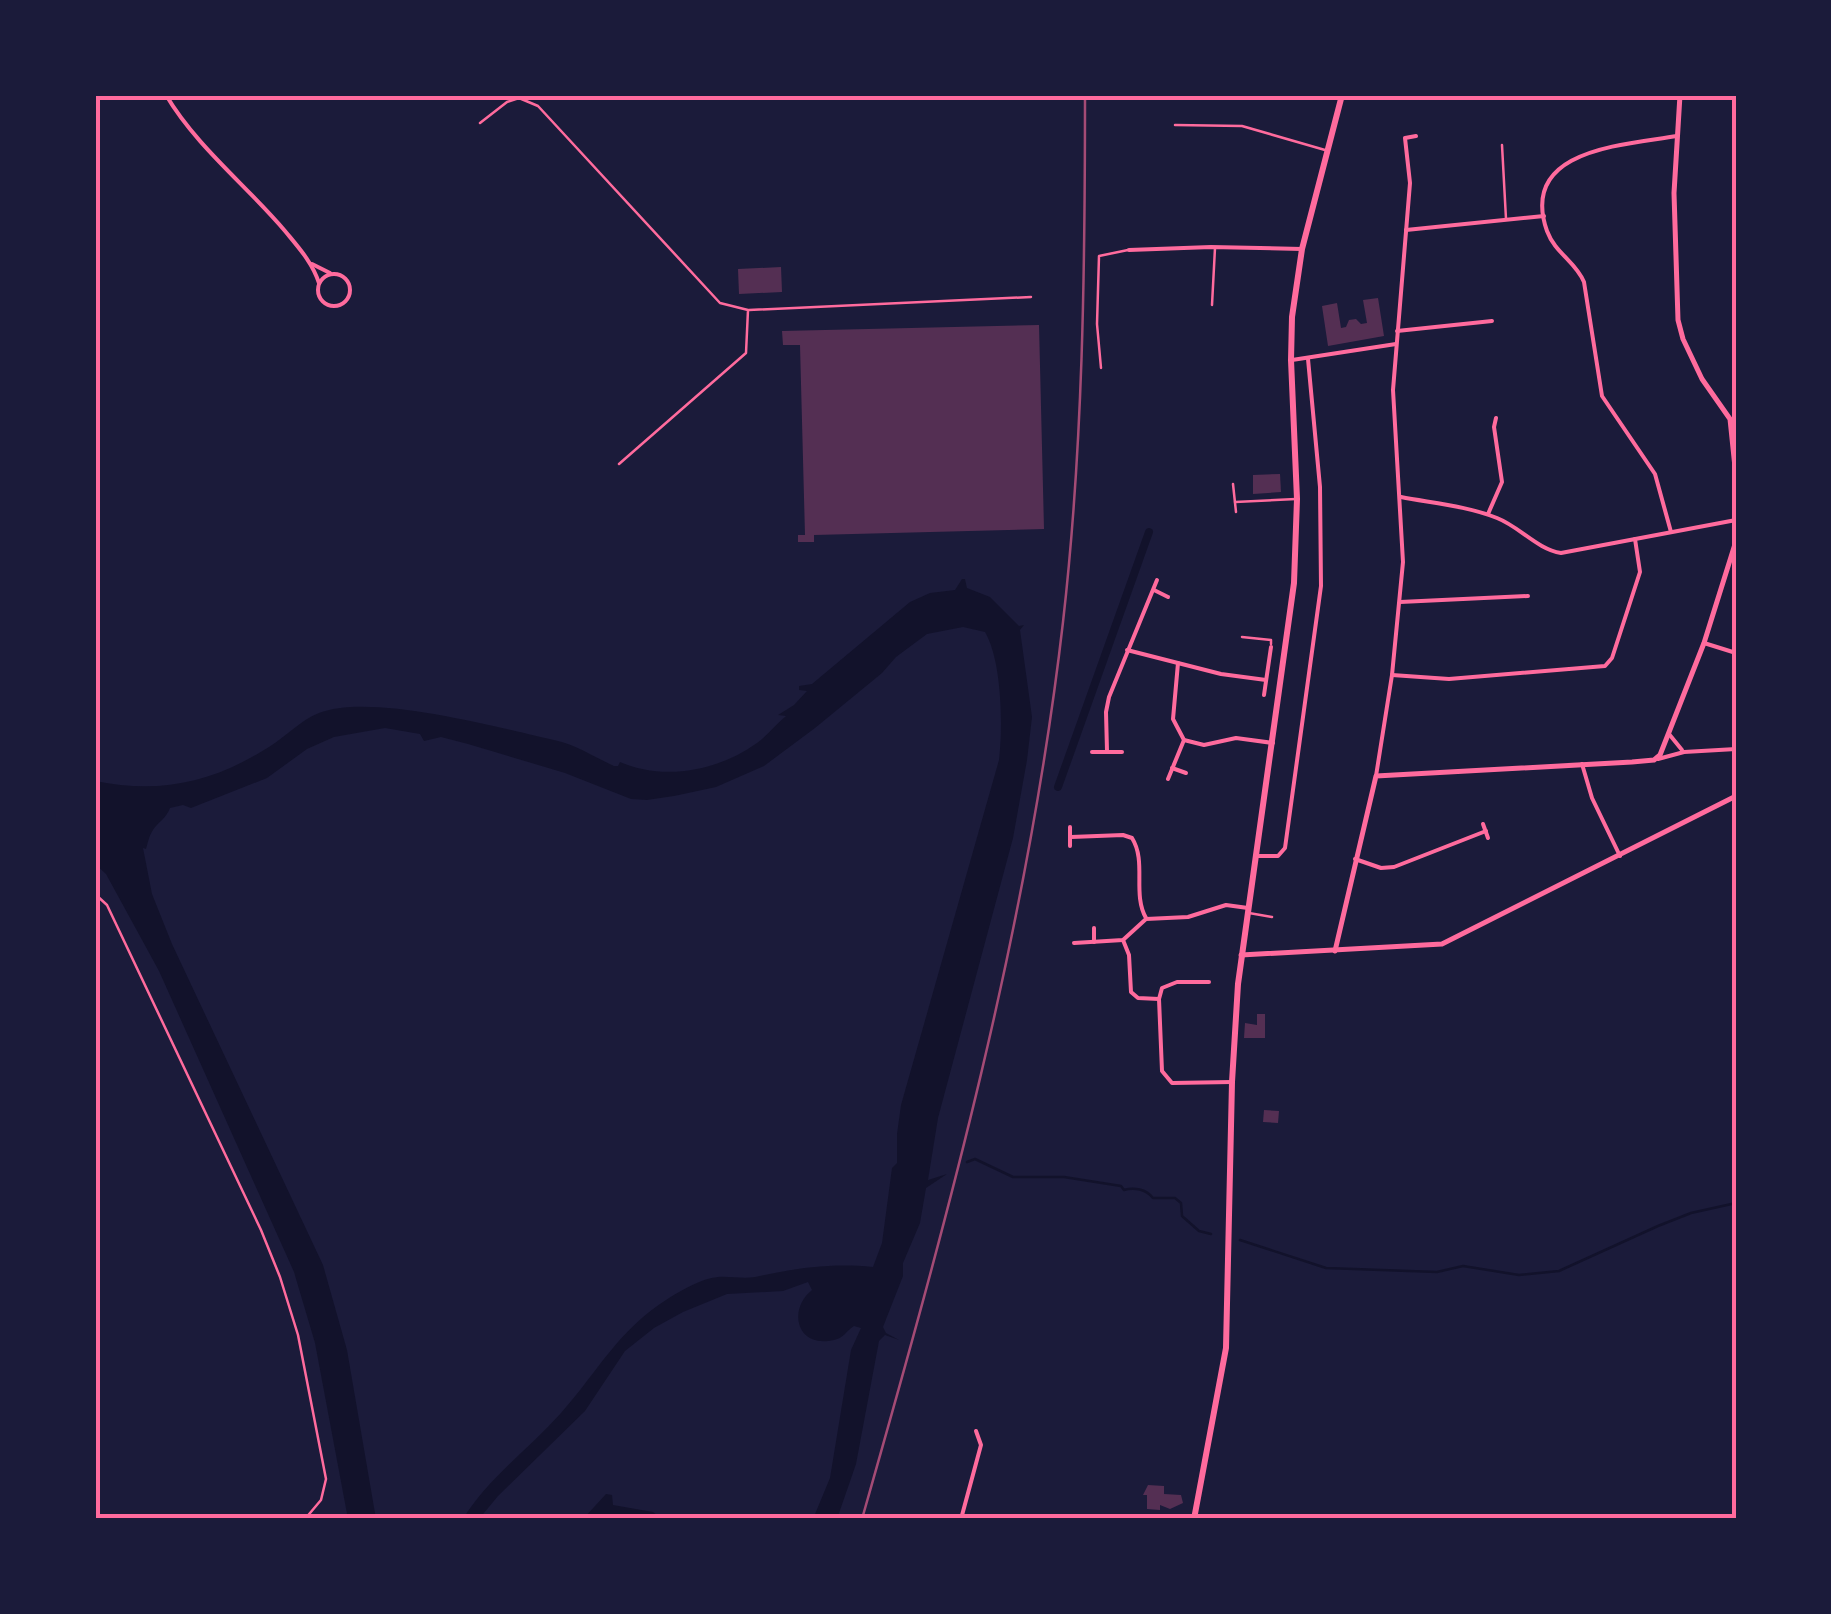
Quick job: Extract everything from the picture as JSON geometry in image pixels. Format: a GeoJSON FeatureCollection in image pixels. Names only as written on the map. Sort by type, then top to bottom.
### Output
{"type":"FeatureCollection","features":[{"type":"Feature","properties":{"kind":"main road"},"geometry":{"type":"LineString","coordinates":[[1194,1519],[1226,1348],[1232,1082],[1241,955],[1294,583],[1298,499],[1292,317],[1302,249],[1342,95]]}},
{"type":"Feature","properties":{"kind":"street"},"geometry":{"type":"LineString","coordinates":[[166,95],[312,264],[323,302],[335,306],[344,302],[350,293],[344,277],[312,264]]}},
{"type":"Feature","properties":{"kind":"street"},"geometry":{"type":"LineString","coordinates":[[1680,95],[1674,164],[1678,325],[1702,379],[1730,419],[1736,478]]}},
{"type":"Feature","properties":{"kind":"street"},"geometry":{"type":"LineString","coordinates":[[1335,950],[1376,776],[1400,602],[1403,562],[1393,390],[1410,183],[1405,138],[1416,136]]}},
{"type":"Feature","properties":{"kind":"street"},"geometry":{"type":"LineString","coordinates":[[1671,532],[1656,474],[1602,396],[1584,282],[1576,267],[1554,244],[1544,216],[1546,192],[1570,160],[1592,150],[1678,136]]}},
{"type":"Feature","properties":{"kind":"street"},"geometry":{"type":"LineString","coordinates":[[1406,230],[1544,216]]}},
{"type":"Feature","properties":{"kind":"street"},"geometry":{"type":"LineString","coordinates":[[1129,250],[1302,249]]}},
{"type":"Feature","properties":{"kind":"street"},"geometry":{"type":"LineString","coordinates":[[319,283],[332,274]]}},
{"type":"Feature","properties":{"kind":"street"},"geometry":{"type":"LineString","coordinates":[[1397,330],[1492,321]]}},
{"type":"Feature","properties":{"kind":"street"},"geometry":{"type":"LineString","coordinates":[[1291,360],[1396,344]]}},
{"type":"Feature","properties":{"kind":"street"},"geometry":{"type":"LineString","coordinates":[[1256,856],[1278,856],[1285,848],[1321,586],[1320,504],[1308,359]]}},
{"type":"Feature","properties":{"kind":"street"},"geometry":{"type":"LineString","coordinates":[[1488,514],[1502,482],[1496,418]]}},
{"type":"Feature","properties":{"kind":"street"},"geometry":{"type":"LineString","coordinates":[[1400,497],[1488,514],[1556,552],[1736,520]]}},
{"type":"Feature","properties":{"kind":"street"},"geometry":{"type":"LineString","coordinates":[[1392,676],[1449,679],[1606,666],[1638,580],[1636,539]]}},
{"type":"Feature","properties":{"kind":"street"},"geometry":{"type":"LineString","coordinates":[[1654,760],[1670,734],[1736,541]]}},
{"type":"Feature","properties":{"kind":"street"},"geometry":{"type":"LineString","coordinates":[[1106,751],[1106,712],[1157,580]]}},
{"type":"Feature","properties":{"kind":"street"},"geometry":{"type":"LineString","coordinates":[[1154,590],[1168,598]]}},
{"type":"Feature","properties":{"kind":"street"},"geometry":{"type":"LineString","coordinates":[[1400,602],[1528,596]]}},
{"type":"Feature","properties":{"kind":"street"},"geometry":{"type":"LineString","coordinates":[[1704,643],[1736,653]]}},
{"type":"Feature","properties":{"kind":"street"},"geometry":{"type":"LineString","coordinates":[[1264,695],[1271,647]]}},
{"type":"Feature","properties":{"kind":"street"},"geometry":{"type":"LineString","coordinates":[[1127,650],[1266,680]]}},
{"type":"Feature","properties":{"kind":"street"},"geometry":{"type":"LineString","coordinates":[[1178,663],[1173,719],[1184,740],[1204,746],[1236,738],[1273,743]]}},
{"type":"Feature","properties":{"kind":"street"},"geometry":{"type":"LineString","coordinates":[[1670,734],[1684,752]]}},
{"type":"Feature","properties":{"kind":"street"},"geometry":{"type":"LineString","coordinates":[[1168,779],[1184,740]]}},
{"type":"Feature","properties":{"kind":"street"},"geometry":{"type":"LineString","coordinates":[[1376,776],[1654,760],[1684,752],[1736,748]]}},
{"type":"Feature","properties":{"kind":"street"},"geometry":{"type":"LineString","coordinates":[[1092,752],[1122,752]]}},
{"type":"Feature","properties":{"kind":"street"},"geometry":{"type":"LineString","coordinates":[[1582,764],[1592,798],[1620,856]]}},
{"type":"Feature","properties":{"kind":"street"},"geometry":{"type":"LineString","coordinates":[[1171,768],[1186,774]]}},
{"type":"Feature","properties":{"kind":"street"},"geometry":{"type":"LineString","coordinates":[[1241,955],[1442,944],[1736,796]]}},
{"type":"Feature","properties":{"kind":"street"},"geometry":{"type":"LineString","coordinates":[[1483,824],[1488,838]]}},
{"type":"Feature","properties":{"kind":"street"},"geometry":{"type":"LineString","coordinates":[[1070,827],[1070,846]]}},
{"type":"Feature","properties":{"kind":"street"},"geometry":{"type":"LineString","coordinates":[[1355,859],[1391,868],[1486,832]]}},
{"type":"Feature","properties":{"kind":"street"},"geometry":{"type":"LineString","coordinates":[[1071,837],[1132,838],[1137,848],[1139,905],[1146,918]]}},
{"type":"Feature","properties":{"kind":"street"},"geometry":{"type":"LineString","coordinates":[[1074,943],[1123,940],[1146,918],[1188,917],[1226,905],[1248,910]]}},
{"type":"Feature","properties":{"kind":"street"},"geometry":{"type":"LineString","coordinates":[[1094,928],[1094,942]]}},
{"type":"Feature","properties":{"kind":"street"},"geometry":{"type":"LineString","coordinates":[[1123,940],[1129,955],[1131,992],[1138,998],[1158,999]]}},
{"type":"Feature","properties":{"kind":"street"},"geometry":{"type":"LineString","coordinates":[[1209,982],[1169,983],[1162,988],[1158,999],[1164,1077],[1179,1084],[1232,1082]]}},
{"type":"Feature","properties":{"kind":"street"},"geometry":{"type":"LineString","coordinates":[[961,1519],[981,1445],[976,1431]]}},
{"type":"Feature","properties":{"kind":"lane"},"geometry":{"type":"LineString","coordinates":[[480,123],[518,98],[538,106],[720,303],[748,310],[1031,297]]}},
{"type":"Feature","properties":{"kind":"lane"},"geometry":{"type":"LineString","coordinates":[[1174,125],[1242,126],[1326,150]]}},
{"type":"Feature","properties":{"kind":"lane"},"geometry":{"type":"LineString","coordinates":[[1502,145],[1506,220]]}},
{"type":"Feature","properties":{"kind":"lane"},"geometry":{"type":"LineString","coordinates":[[1212,305],[1215,247]]}},
{"type":"Feature","properties":{"kind":"lane"},"geometry":{"type":"LineString","coordinates":[[1100,368],[1099,256],[1129,250]]}},
{"type":"Feature","properties":{"kind":"lane"},"geometry":{"type":"LineString","coordinates":[[619,464],[746,352],[748,310]]}},
{"type":"Feature","properties":{"kind":"lane"},"geometry":{"type":"LineString","coordinates":[[1233,484],[1236,512]]}},
{"type":"Feature","properties":{"kind":"lane"},"geometry":{"type":"LineString","coordinates":[[1235,502],[1298,499]]}},
{"type":"Feature","properties":{"kind":"lane"},"geometry":{"type":"LineString","coordinates":[[1242,637],[1271,640],[1271,647]]}},
{"type":"Feature","properties":{"kind":"lane"},"geometry":{"type":"LineString","coordinates":[[1248,910],[1272,917]]}},
{"type":"Feature","properties":{"kind":"path"},"geometry":{"type":"LineString","coordinates":[[95,894],[107,906],[261,1230],[291,1307],[326,1479],[321,1500],[305,1519]]}},
{"type":"Feature","properties":{"kind":"shaded area"},"geometry":{"type":"Polygon","coordinates":[[[962,579],[967,588],[990,597],[1019,626],[1024,625],[1020,630],[1032,717],[1027,760],[1013,838],[938,1118],[928,1180],[947,1174],[926,1188],[920,1223],[883,1327],[899,1340],[885,1335],[879,1341],[856,1464],[837,1519],[813,1519],[830,1478],[851,1350],[861,1328],[854,1326],[837,1339],[821,1341],[804,1333],[798,1317],[804,1298],[812,1290],[808,1282],[783,1291],[727,1294],[654,1328],[625,1351],[585,1411],[479,1519],[463,1519],[497,1477],[561,1413],[622,1337],[669,1298],[718,1277],[750,1278],[828,1266],[873,1267],[882,1243],[892,1168],[897,1163],[901,1105],[999,760],[998,676],[985,632],[963,627],[927,634],[764,766],[716,787],[647,800],[631,799],[565,773],[468,744],[441,737],[424,741],[420,734],[385,728],[334,737],[307,749],[267,778],[191,808],[170,808],[153,830],[146,849],[143,848],[152,894],[323,1265],[347,1350],[376,1519],[348,1519],[315,1343],[294,1272],[159,971],[106,874],[95,864],[95,781],[142,786],[206,777],[248,759],[319,713],[371,707],[472,721],[558,741],[614,766],[620,762],[670,772],[706,767],[761,740],[786,716],[778,715],[807,691],[799,690],[799,686],[812,684],[910,602],[930,593],[955,590],[962,579]]]}},
{"type":"Feature","properties":{"kind":"shaded area"},"geometry":{"type":"Polygon","coordinates":[[[606,1494],[612,1495],[613,1505],[653,1512],[662,1519],[583,1519],[606,1494]]]}},
{"type":"Feature","properties":{"kind":"building"},"geometry":{"type":"Polygon","coordinates":[[[781,267],[782,292],[739,294],[738,269],[781,267]]]}},
{"type":"Feature","properties":{"kind":"building"},"geometry":{"type":"Polygon","coordinates":[[[1378,298],[1384,336],[1328,346],[1322,306],[1337,303],[1341,328],[1349,320],[1367,323],[1363,300],[1378,298]]]}},
{"type":"Feature","properties":{"kind":"building"},"geometry":{"type":"Polygon","coordinates":[[[1039,325],[1044,529],[814,535],[814,542],[798,542],[798,535],[805,535],[800,345],[783,345],[782,331],[1039,325]]]}},
{"type":"Feature","properties":{"kind":"building"},"geometry":{"type":"Polygon","coordinates":[[[1280,474],[1281,492],[1253,494],[1253,475],[1280,474]]]}},
{"type":"Feature","properties":{"kind":"building"},"geometry":{"type":"Polygon","coordinates":[[[1257,1014],[1265,1014],[1265,1038],[1244,1038],[1245,1023],[1257,1025],[1257,1014]]]}},
{"type":"Feature","properties":{"kind":"building"},"geometry":{"type":"Polygon","coordinates":[[[1264,1110],[1279,1111],[1278,1123],[1263,1122],[1264,1110]]]}},
{"type":"Feature","properties":{"kind":"building"},"geometry":{"type":"Polygon","coordinates":[[[1148,1485],[1164,1486],[1164,1494],[1181,1495],[1183,1503],[1170,1509],[1160,1505],[1160,1510],[1147,1509],[1147,1495],[1143,1495],[1148,1485]]]}},
{"type":"Feature","properties":{"kind":"waterway"},"geometry":{"type":"LineString","coordinates":[[1058,787],[1149,532]]}},
{"type":"Feature","properties":{"kind":"waterway"},"geometry":{"type":"LineString","coordinates":[[967,1162],[975,1159],[1013,1177],[1064,1177],[1140,1190],[1153,1198],[1175,1198],[1181,1203],[1182,1216],[1199,1231],[1211,1234]]}},
{"type":"Feature","properties":{"kind":"waterway"},"geometry":{"type":"LineString","coordinates":[[1240,1240],[1326,1268],[1437,1272],[1463,1266],[1519,1275],[1559,1271],[1691,1213],[1736,1203]]}},
{"type":"Feature","properties":{"kind":"railway"},"geometry":{"type":"LineString","coordinates":[[862,1519],[981,1075],[1029,850],[1048,736],[1070,556],[1079,425],[1085,95]]}}]}
